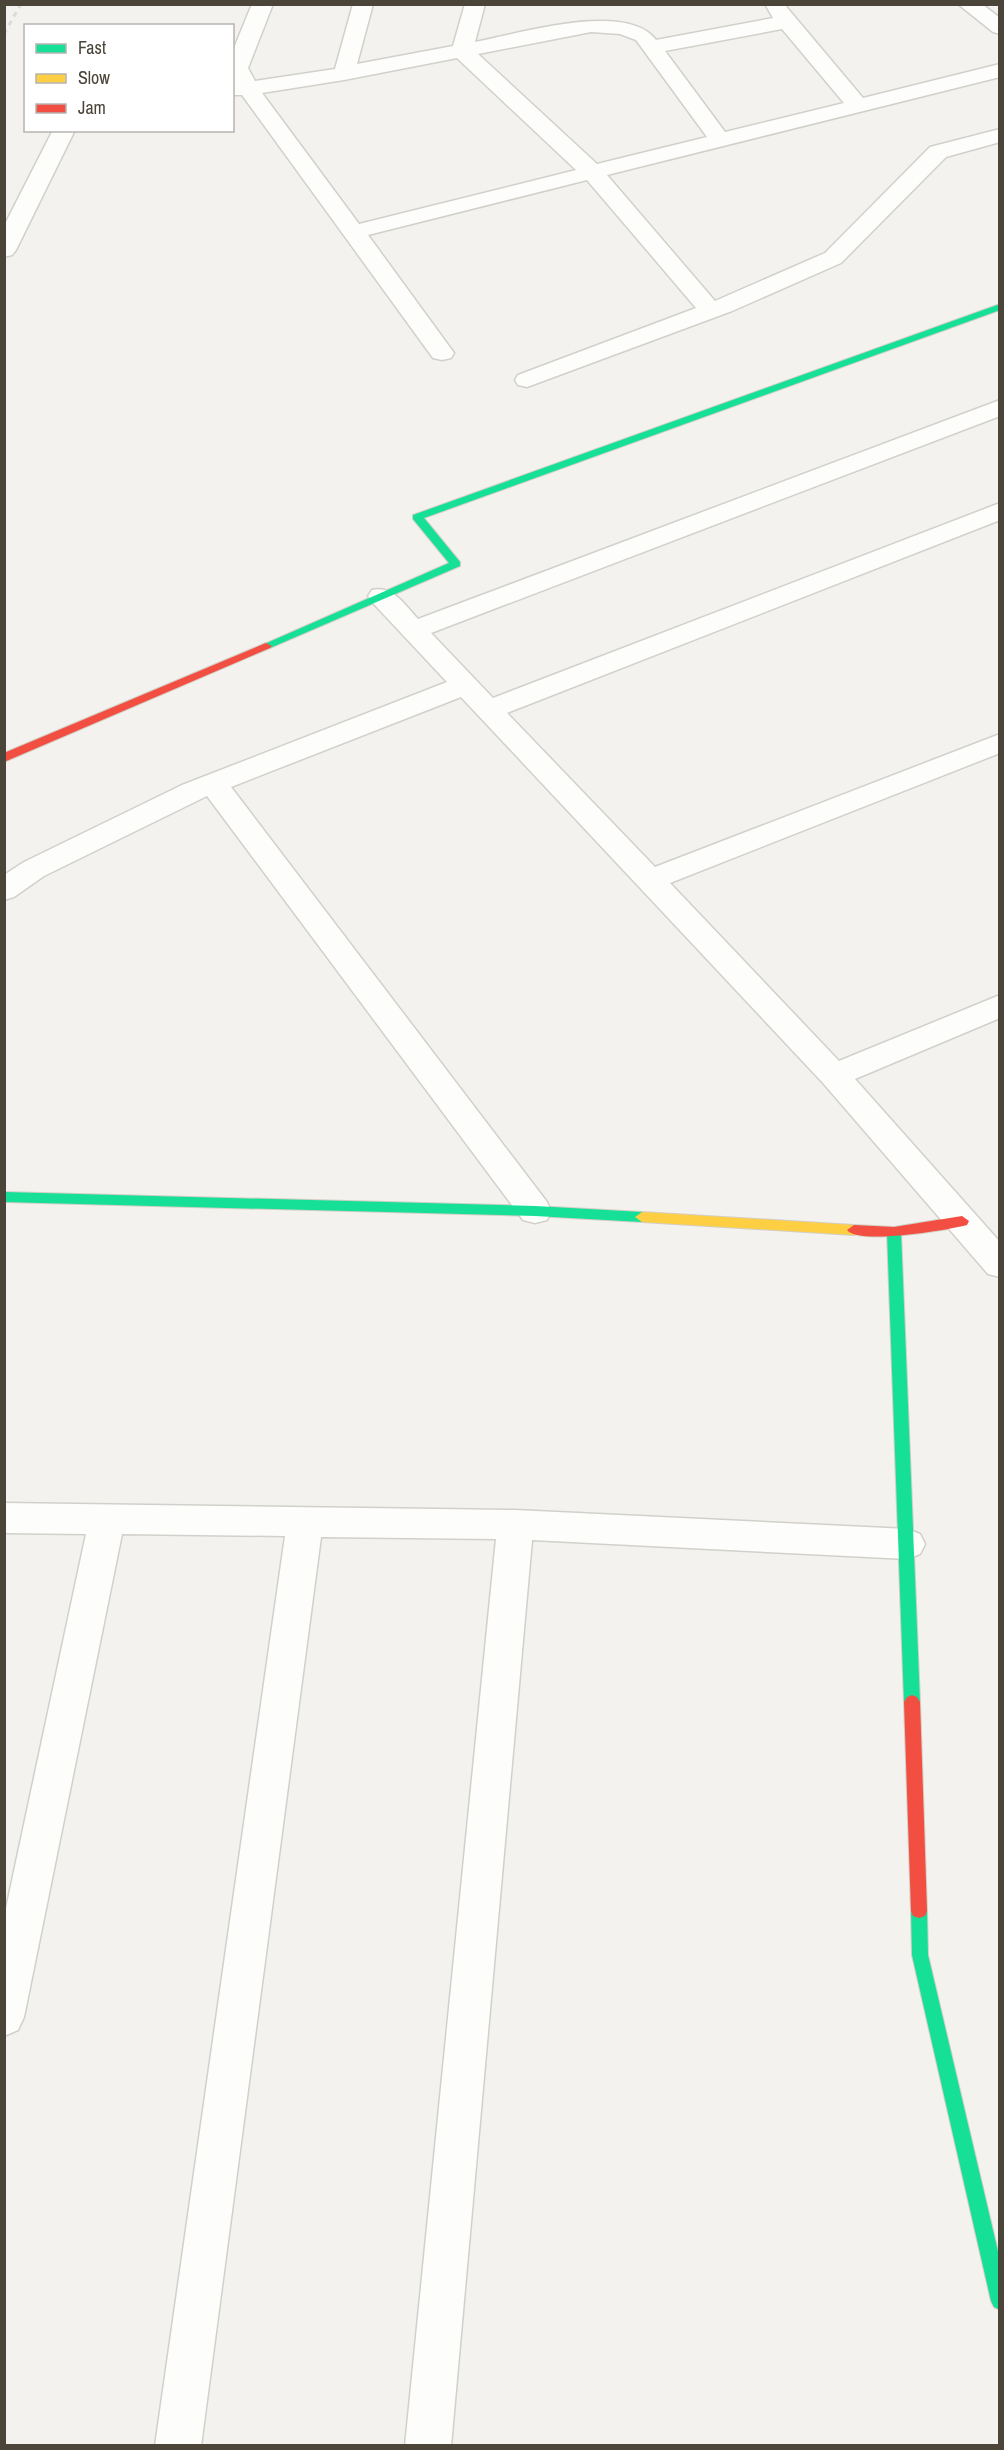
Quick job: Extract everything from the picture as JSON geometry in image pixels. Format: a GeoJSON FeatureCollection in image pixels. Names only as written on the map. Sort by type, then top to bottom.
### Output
{"type":"FeatureCollection","features":[{"type":"Feature","properties":{"kind":"street"},"geometry":{"type":"LineString","coordinates":[[263,4],[237,68],[240,88],[354,232],[442,353]]}},
{"type":"Feature","properties":{"kind":"street"},"geometry":{"type":"LineString","coordinates":[[344,74],[363,4]]}},
{"type":"Feature","properties":{"kind":"street"},"geometry":{"type":"LineString","coordinates":[[462,51],[475,4]]}},
{"type":"Feature","properties":{"kind":"street"},"geometry":{"type":"LineString","coordinates":[[773,4],[857,105]]}},
{"type":"Feature","properties":{"kind":"street"},"geometry":{"type":"LineString","coordinates":[[968,4],[999,27]]}},
{"type":"Feature","properties":{"kind":"street"},"geometry":{"type":"LineString","coordinates":[[240,88],[344,74],[462,51],[568,22],[624,28],[643,36],[720,140]]}},
{"type":"Feature","properties":{"kind":"street"},"geometry":{"type":"LineString","coordinates":[[651,47],[787,22]]}},
{"type":"Feature","properties":{"kind":"street"},"geometry":{"type":"LineString","coordinates":[[462,51],[592,172],[711,311]]}},
{"type":"Feature","properties":{"kind":"street"},"geometry":{"type":"LineString","coordinates":[[354,232],[999,70]]}},
{"type":"Feature","properties":{"kind":"street"},"geometry":{"type":"LineString","coordinates":[[4,250],[63,132]]}},
{"type":"Feature","properties":{"kind":"street"},"geometry":{"type":"LineString","coordinates":[[527,380],[711,311],[833,258],[938,152],[999,135]]}},
{"type":"Feature","properties":{"kind":"street"},"geometry":{"type":"LineString","coordinates":[[4,758],[456,564],[417,517],[999,307]]}},
{"type":"Feature","properties":{"kind":"street"},"geometry":{"type":"LineString","coordinates":[[413,630],[999,407]]}},
{"type":"Feature","properties":{"kind":"street"},"geometry":{"type":"LineString","coordinates":[[489,710],[999,511]]}},
{"type":"Feature","properties":{"kind":"street"},"geometry":{"type":"LineString","coordinates":[[381,596],[834,1075],[999,1264]]}},
{"type":"Feature","properties":{"kind":"street"},"geometry":{"type":"LineString","coordinates":[[4,890],[34,869],[192,792],[466,685]]}},
{"type":"Feature","properties":{"kind":"street"},"geometry":{"type":"LineString","coordinates":[[650,880],[999,743]]}},
{"type":"Feature","properties":{"kind":"street"},"geometry":{"type":"LineString","coordinates":[[213,784],[535,1211]]}},
{"type":"Feature","properties":{"kind":"street"},"geometry":{"type":"LineString","coordinates":[[834,1075],[999,1006]]}},
{"type":"Feature","properties":{"kind":"street"},"geometry":{"type":"LineString","coordinates":[[4,1197],[535,1211],[894,1232],[962,1221]]}},
{"type":"Feature","properties":{"kind":"street"},"geometry":{"type":"LineString","coordinates":[[894,1232],[920,1955],[999,2301]]}},
{"type":"Feature","properties":{"kind":"street"},"geometry":{"type":"LineString","coordinates":[[4,1518],[515,1525],[907,1544]]}},
{"type":"Feature","properties":{"kind":"street"},"geometry":{"type":"LineString","coordinates":[[4,2016],[107,1520]]}},
{"type":"Feature","properties":{"kind":"street"},"geometry":{"type":"LineString","coordinates":[[178,2445],[305,1522]]}},
{"type":"Feature","properties":{"kind":"street"},"geometry":{"type":"LineString","coordinates":[[428,2445],[515,1525]]}},
{"type":"Feature","properties":{"kind":"railway"},"geometry":{"type":"LineString","coordinates":[[4,34],[21,4]]}},
{"type":"Feature","properties":{"kind":"traffic: fast"},"geometry":{"type":"LineString","coordinates":[[266,646],[456,564],[417,517],[1000,307]]}},
{"type":"Feature","properties":{"kind":"traffic: fast"},"geometry":{"type":"LineString","coordinates":[[4,1197],[535,1211],[642,1217]]}},
{"type":"Feature","properties":{"kind":"traffic: fast"},"geometry":{"type":"LineString","coordinates":[[894,1232],[912,1702]]}},
{"type":"Feature","properties":{"kind":"traffic: fast"},"geometry":{"type":"LineString","coordinates":[[919,1911],[920,1955],[1000,2301]]}},
{"type":"Feature","properties":{"kind":"traffic: slow"},"geometry":{"type":"LineString","coordinates":[[642,1217],[854,1230]]}},
{"type":"Feature","properties":{"kind":"traffic: jam"},"geometry":{"type":"LineString","coordinates":[[4,758],[266,646]]}},
{"type":"Feature","properties":{"kind":"traffic: jam"},"geometry":{"type":"LineString","coordinates":[[854,1230],[894,1232],[962,1221]]}},
{"type":"Feature","properties":{"kind":"traffic: jam"},"geometry":{"type":"LineString","coordinates":[[912,1702],[919,1911]]}}]}
